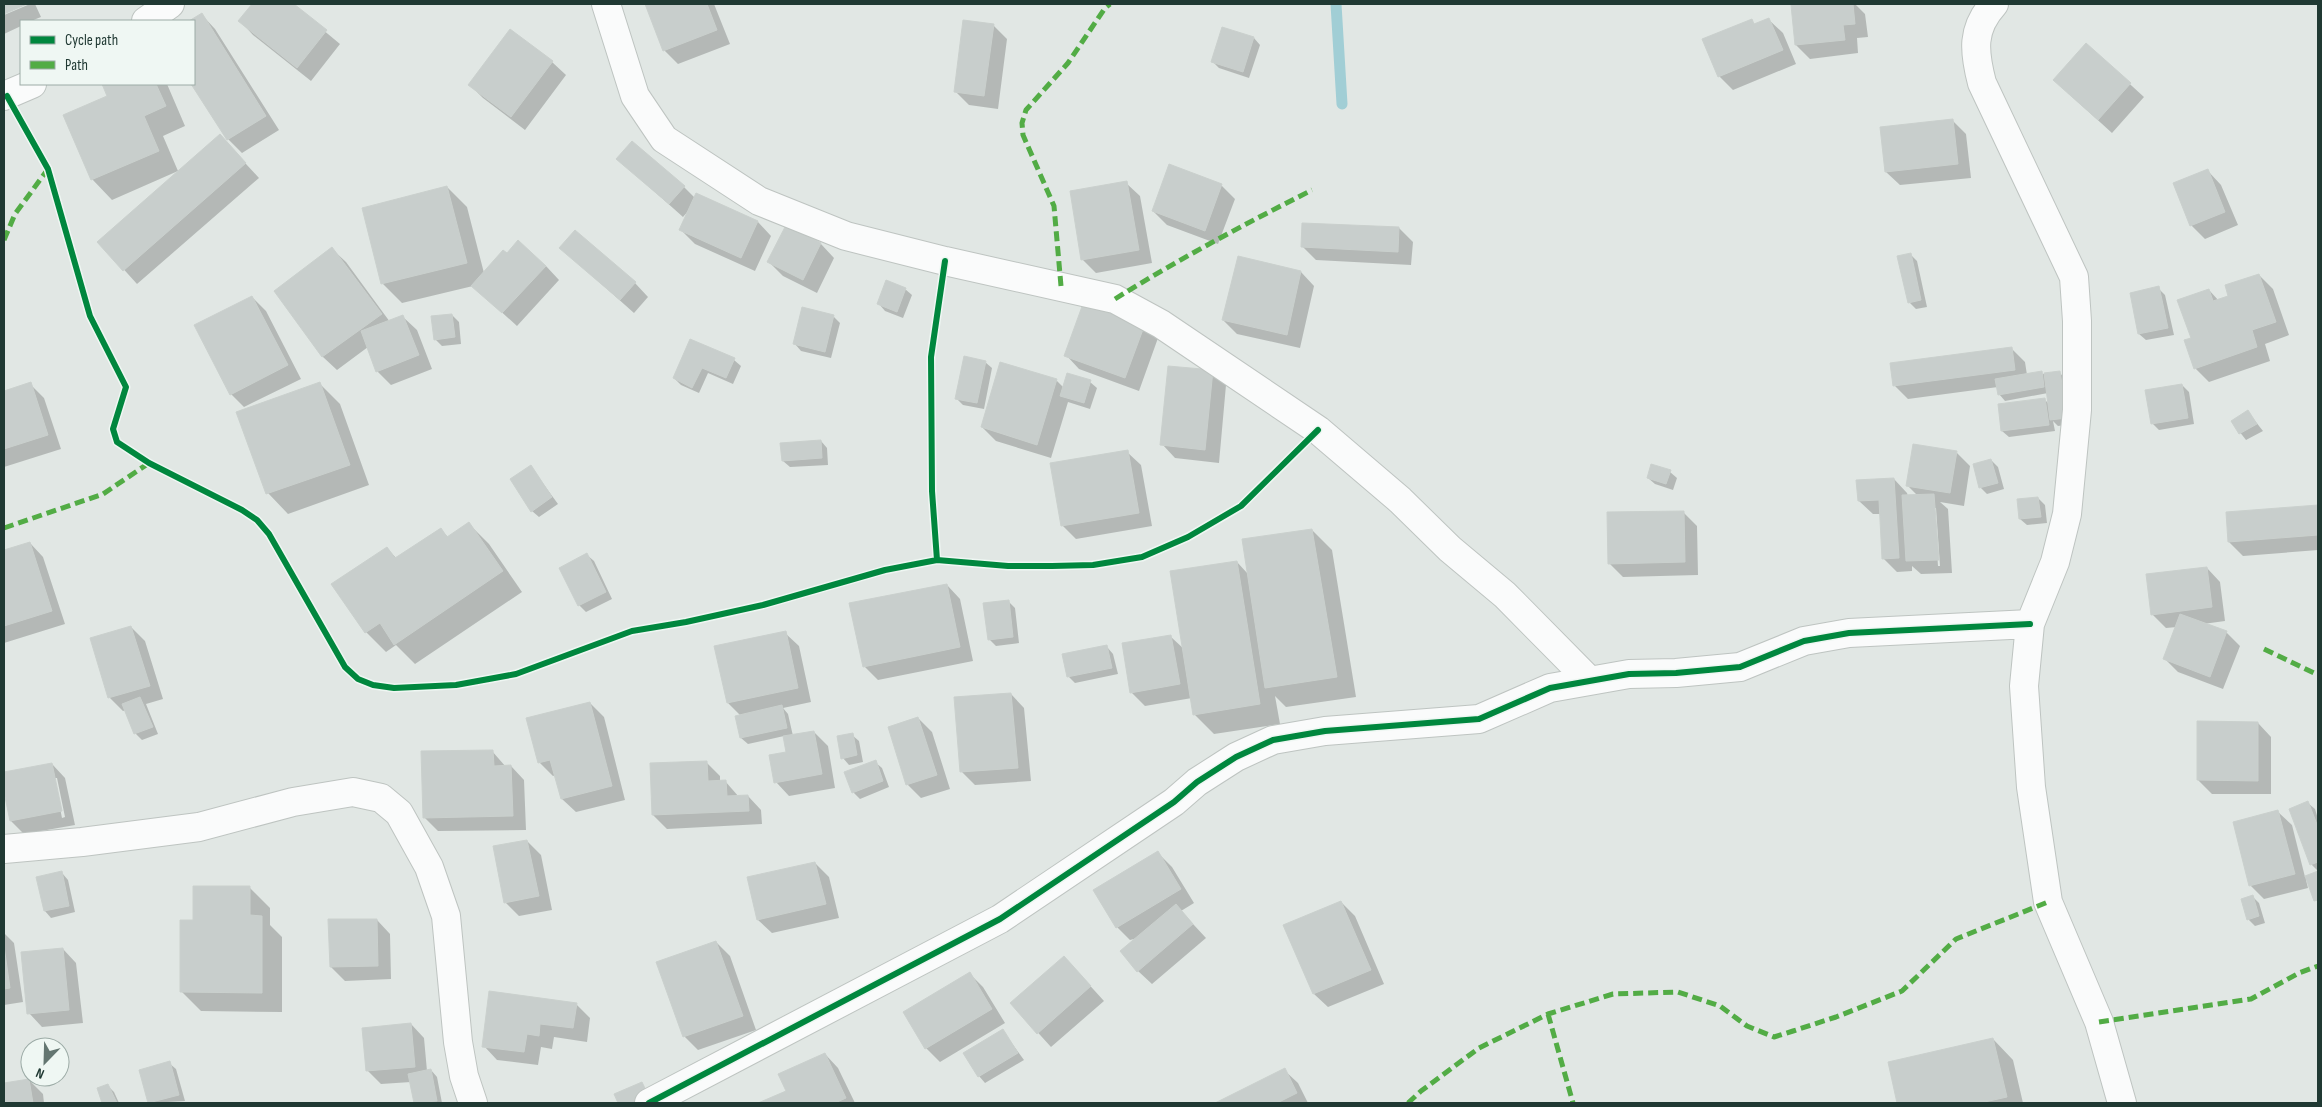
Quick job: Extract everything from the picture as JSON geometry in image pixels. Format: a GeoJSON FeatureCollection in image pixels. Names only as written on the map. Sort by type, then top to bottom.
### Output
{"type":"FeatureCollection","features":[{"type":"Feature","properties":{"kind":"street"},"geometry":{"type":"LineString","coordinates":[[147,20],[170,4]]}},
{"type":"Feature","properties":{"kind":"street"},"geometry":{"type":"LineString","coordinates":[[606,4],[635,96],[664,139],[759,201],[846,236],[945,261],[1115,299],[1161,324],[1318,430],[1400,500],[1450,549],[1504,595],[1589,680]]}},
{"type":"Feature","properties":{"kind":"street"},"geometry":{"type":"LineString","coordinates":[[1994,4],[1978,27],[1976,58],[1982,83],[2074,277],[2077,321],[2077,410],[2067,514],[2055,562],[2030,624],[2024,686],[2031,787],[2048,902],[2098,1022],[2122,1103]]}},
{"type":"Feature","properties":{"kind":"street"},"geometry":{"type":"LineString","coordinates":[[4,96],[30,85]]}},
{"type":"Feature","properties":{"kind":"street"},"geometry":{"type":"LineString","coordinates":[[649,1103],[1000,919],[1174,802],[1197,782],[1236,757],[1273,740],[1326,731],[1479,719],[1550,688],[1629,674],[1676,673],[1740,667],[1804,641],[1849,633],[2030,624]]}},
{"type":"Feature","properties":{"kind":"street"},"geometry":{"type":"LineString","coordinates":[[4,849],[82,842],[199,827],[293,802],[354,792],[381,798],[399,813],[429,867],[446,916],[458,1042],[464,1076],[473,1103]]}},
{"type":"Feature","properties":{"kind":"building"},"geometry":{"type":"Polygon","coordinates":[[[4,4],[27,4],[4,14],[4,4]]]}},
{"type":"Feature","properties":{"kind":"building"},"geometry":{"type":"Polygon","coordinates":[[[252,4],[294,4],[327,30],[297,68],[238,21],[252,4]]]}},
{"type":"Feature","properties":{"kind":"building"},"geometry":{"type":"Polygon","coordinates":[[[645,4],[707,4],[717,30],[663,51],[645,4]]]}},
{"type":"Feature","properties":{"kind":"building"},"geometry":{"type":"Polygon","coordinates":[[[1853,4],[1855,24],[1843,25],[1845,40],[1795,45],[1791,5],[1853,4]]]}},
{"type":"Feature","properties":{"kind":"building"},"geometry":{"type":"Polygon","coordinates":[[[202,13],[266,116],[227,140],[192,85],[195,85],[195,20],[191,20],[202,13]]]}},
{"type":"Feature","properties":{"kind":"building"},"geometry":{"type":"Polygon","coordinates":[[[1769,18],[1783,50],[1718,77],[1702,39],[1752,19],[1754,24],[1769,18]]]}},
{"type":"Feature","properties":{"kind":"building"},"geometry":{"type":"Polygon","coordinates":[[[963,20],[994,24],[984,96],[954,92],[963,20]]]}},
{"type":"Feature","properties":{"kind":"building"},"geometry":{"type":"Polygon","coordinates":[[[1222,27],[1254,37],[1243,72],[1211,62],[1222,27]]]}},
{"type":"Feature","properties":{"kind":"building"},"geometry":{"type":"Polygon","coordinates":[[[510,29],[553,61],[511,117],[468,85],[510,29]]]}},
{"type":"Feature","properties":{"kind":"building"},"geometry":{"type":"Polygon","coordinates":[[[2086,43],[2131,83],[2098,120],[2053,80],[2086,43]]]}},
{"type":"Feature","properties":{"kind":"building"},"geometry":{"type":"Polygon","coordinates":[[[102,85],[156,85],[166,106],[144,116],[159,151],[91,180],[63,115],[107,96],[102,85]]]}},
{"type":"Feature","properties":{"kind":"building"},"geometry":{"type":"Polygon","coordinates":[[[1953,119],[1958,164],[1885,172],[1880,127],[1953,119]]]}},
{"type":"Feature","properties":{"kind":"building"},"geometry":{"type":"Polygon","coordinates":[[[220,134],[246,163],[123,271],[97,242],[220,134]]]}},
{"type":"Feature","properties":{"kind":"building"},"geometry":{"type":"Polygon","coordinates":[[[632,141],[685,186],[669,204],[616,159],[632,141]]]}},
{"type":"Feature","properties":{"kind":"building"},"geometry":{"type":"Polygon","coordinates":[[[1169,164],[1222,184],[1205,231],[1152,211],[1169,164]]]}},
{"type":"Feature","properties":{"kind":"building"},"geometry":{"type":"Polygon","coordinates":[[[2208,169],[2225,212],[2190,226],[2173,183],[2208,169]]]}},
{"type":"Feature","properties":{"kind":"building"},"geometry":{"type":"Polygon","coordinates":[[[1127,181],[1139,250],[1081,260],[1070,191],[1127,181]]]}},
{"type":"Feature","properties":{"kind":"building"},"geometry":{"type":"Polygon","coordinates":[[[447,186],[467,263],[381,284],[362,208],[447,186]]]}},
{"type":"Feature","properties":{"kind":"building"},"geometry":{"type":"Polygon","coordinates":[[[696,193],[758,221],[741,258],[679,230],[696,193]]]}},
{"type":"Feature","properties":{"kind":"building"},"geometry":{"type":"Polygon","coordinates":[[[1302,223],[1399,227],[1398,252],[1301,247],[1302,223]]]}},
{"type":"Feature","properties":{"kind":"building"},"geometry":{"type":"Polygon","coordinates":[[[786,225],[821,243],[803,280],[767,262],[786,225]]]}},
{"type":"Feature","properties":{"kind":"building"},"geometry":{"type":"Polygon","coordinates":[[[575,230],[636,282],[620,300],[559,248],[575,230]]]}},
{"type":"Feature","properties":{"kind":"building"},"geometry":{"type":"Polygon","coordinates":[[[518,240],[546,266],[502,313],[471,286],[503,250],[507,253],[518,240]]]}},
{"type":"Feature","properties":{"kind":"building"},"geometry":{"type":"Polygon","coordinates":[[[332,247],[382,314],[322,357],[274,291],[332,247]]]}},
{"type":"Feature","properties":{"kind":"building"},"geometry":{"type":"Polygon","coordinates":[[[1911,253],[1921,300],[1908,303],[1897,256],[1911,253]]]}},
{"type":"Feature","properties":{"kind":"building"},"geometry":{"type":"Polygon","coordinates":[[[1238,256],[1301,271],[1287,335],[1222,320],[1238,256]]]}},
{"type":"Feature","properties":{"kind":"building"},"geometry":{"type":"Polygon","coordinates":[[[2259,274],[2276,322],[2252,330],[2257,347],[2194,369],[2184,340],[2191,338],[2177,300],[2209,289],[2213,301],[2228,296],[2225,285],[2259,274]]]}},
{"type":"Feature","properties":{"kind":"building"},"geometry":{"type":"Polygon","coordinates":[[[886,280],[906,288],[897,312],[877,304],[886,280]]]}},
{"type":"Feature","properties":{"kind":"building"},"geometry":{"type":"Polygon","coordinates":[[[2159,286],[2168,328],[2138,334],[2130,293],[2159,286]]]}},
{"type":"Feature","properties":{"kind":"building"},"geometry":{"type":"Polygon","coordinates":[[[252,296],[288,365],[230,395],[194,325],[252,296]]]}},
{"type":"Feature","properties":{"kind":"building"},"geometry":{"type":"Polygon","coordinates":[[[1084,301],[1145,324],[1125,378],[1064,356],[1084,301]]]}},
{"type":"Feature","properties":{"kind":"building"},"geometry":{"type":"Polygon","coordinates":[[[802,307],[834,315],[825,352],[793,344],[802,307]]]}},
{"type":"Feature","properties":{"kind":"building"},"geometry":{"type":"Polygon","coordinates":[[[452,314],[455,337],[434,340],[431,316],[452,314]]]}},
{"type":"Feature","properties":{"kind":"building"},"geometry":{"type":"Polygon","coordinates":[[[403,315],[419,355],[376,372],[361,331],[403,315]]]}},
{"type":"Feature","properties":{"kind":"building"},"geometry":{"type":"Polygon","coordinates":[[[690,339],[735,358],[726,378],[702,368],[692,388],[673,378],[690,339]]]}},
{"type":"Feature","properties":{"kind":"building"},"geometry":{"type":"Polygon","coordinates":[[[2012,347],[2015,370],[1893,386],[1890,363],[2012,347]]]}},
{"type":"Feature","properties":{"kind":"building"},"geometry":{"type":"Polygon","coordinates":[[[964,356],[986,361],[977,403],[955,399],[964,356]]]}},
{"type":"Feature","properties":{"kind":"building"},"geometry":{"type":"Polygon","coordinates":[[[1000,362],[1057,379],[1037,445],[981,427],[1000,362]]]}},
{"type":"Feature","properties":{"kind":"building"},"geometry":{"type":"Polygon","coordinates":[[[1168,366],[1213,370],[1205,450],[1160,445],[1168,366]]]}},
{"type":"Feature","properties":{"kind":"building"},"geometry":{"type":"Polygon","coordinates":[[[2042,371],[2044,387],[1998,395],[1995,379],[2042,371]]]}},
{"type":"Feature","properties":{"kind":"building"},"geometry":{"type":"Polygon","coordinates":[[[2060,371],[2067,418],[2050,420],[2044,373],[2060,371]]]}},
{"type":"Feature","properties":{"kind":"building"},"geometry":{"type":"Polygon","coordinates":[[[1067,373],[1091,380],[1084,403],[1060,396],[1067,373]]]}},
{"type":"Feature","properties":{"kind":"building"},"geometry":{"type":"Polygon","coordinates":[[[31,382],[48,435],[4,449],[4,391],[31,382]]]}},
{"type":"Feature","properties":{"kind":"building"},"geometry":{"type":"Polygon","coordinates":[[[320,382],[350,465],[266,494],[236,412],[320,382]]]}},
{"type":"Feature","properties":{"kind":"building"},"geometry":{"type":"Polygon","coordinates":[[[2182,384],[2188,418],[2151,424],[2145,390],[2182,384]]]}},
{"type":"Feature","properties":{"kind":"building"},"geometry":{"type":"Polygon","coordinates":[[[2045,398],[2049,425],[2001,431],[1998,404],[2045,398]]]}},
{"type":"Feature","properties":{"kind":"building"},"geometry":{"type":"Polygon","coordinates":[[[2248,410],[2257,424],[2239,434],[2231,421],[2248,410]]]}},
{"type":"Feature","properties":{"kind":"building"},"geometry":{"type":"Polygon","coordinates":[[[821,440],[822,458],[782,461],[780,443],[821,440]]]}},
{"type":"Feature","properties":{"kind":"building"},"geometry":{"type":"Polygon","coordinates":[[[1913,444],[1957,451],[1950,493],[1906,486],[1913,444]]]}},
{"type":"Feature","properties":{"kind":"building"},"geometry":{"type":"Polygon","coordinates":[[[1128,450],[1139,513],[1061,526],[1050,463],[1128,450]]]}},
{"type":"Feature","properties":{"kind":"building"},"geometry":{"type":"Polygon","coordinates":[[[1991,459],[1998,483],[1979,488],[1973,464],[1991,459]]]}},
{"type":"Feature","properties":{"kind":"building"},"geometry":{"type":"Polygon","coordinates":[[[1651,464],[1671,470],[1666,484],[1647,478],[1651,464]]]}},
{"type":"Feature","properties":{"kind":"building"},"geometry":{"type":"Polygon","coordinates":[[[531,465],[552,497],[531,512],[510,479],[531,465]]]}},
{"type":"Feature","properties":{"kind":"building"},"geometry":{"type":"Polygon","coordinates":[[[1894,478],[1899,558],[1882,559],[1879,500],[1858,501],[1856,480],[1894,478]]]}},
{"type":"Feature","properties":{"kind":"building"},"geometry":{"type":"Polygon","coordinates":[[[1934,494],[1939,560],[1906,561],[1902,495],[1934,494]]]}},
{"type":"Feature","properties":{"kind":"building"},"geometry":{"type":"Polygon","coordinates":[[[2038,497],[2041,517],[2019,519],[2017,499],[2038,497]]]}},
{"type":"Feature","properties":{"kind":"building"},"geometry":{"type":"Polygon","coordinates":[[[2318,505],[2318,535],[2228,542],[2226,512],[2318,505]]]}},
{"type":"Feature","properties":{"kind":"building"},"geometry":{"type":"Polygon","coordinates":[[[1684,511],[1685,562],[1608,564],[1607,512],[1684,511]]]}},
{"type":"Feature","properties":{"kind":"building"},"geometry":{"type":"Polygon","coordinates":[[[469,522],[503,571],[394,645],[380,623],[365,633],[331,584],[387,547],[395,558],[441,528],[447,537],[469,522]]]}},
{"type":"Feature","properties":{"kind":"building"},"geometry":{"type":"Polygon","coordinates":[[[1312,529],[1337,677],[1265,688],[1242,539],[1312,529]]]}},
{"type":"Feature","properties":{"kind":"building"},"geometry":{"type":"Polygon","coordinates":[[[30,542],[52,611],[4,626],[4,550],[30,542]]]}},
{"type":"Feature","properties":{"kind":"building"},"geometry":{"type":"Polygon","coordinates":[[[587,553],[606,592],[578,606],[559,568],[587,553]]]}},
{"type":"Feature","properties":{"kind":"building"},"geometry":{"type":"Polygon","coordinates":[[[1237,561],[1260,704],[1193,715],[1170,571],[1237,561]]]}},
{"type":"Feature","properties":{"kind":"building"},"geometry":{"type":"Polygon","coordinates":[[[2207,567],[2212,607],[2151,615],[2146,574],[2207,567]]]}},
{"type":"Feature","properties":{"kind":"building"},"geometry":{"type":"Polygon","coordinates":[[[947,584],[960,647],[863,667],[849,603],[947,584]]]}},
{"type":"Feature","properties":{"kind":"building"},"geometry":{"type":"Polygon","coordinates":[[[1009,600],[1013,637],[988,640],[983,603],[1009,600]]]}},
{"type":"Feature","properties":{"kind":"building"},"geometry":{"type":"Polygon","coordinates":[[[2180,614],[2227,631],[2210,677],[2163,659],[2180,614]]]}},
{"type":"Feature","properties":{"kind":"building"},"geometry":{"type":"Polygon","coordinates":[[[131,626],[150,686],[108,698],[90,638],[131,626]]]}},
{"type":"Feature","properties":{"kind":"building"},"geometry":{"type":"Polygon","coordinates":[[[786,631],[798,688],[727,703],[714,646],[786,631]]]}},
{"type":"Feature","properties":{"kind":"building"},"geometry":{"type":"Polygon","coordinates":[[[1171,635],[1180,684],[1130,693],[1122,643],[1171,635]]]}},
{"type":"Feature","properties":{"kind":"building"},"geometry":{"type":"Polygon","coordinates":[[[1107,645],[1112,668],[1067,677],[1062,654],[1107,645]]]}},
{"type":"Feature","properties":{"kind":"building"},"geometry":{"type":"Polygon","coordinates":[[[1011,693],[1018,768],[960,772],[954,697],[1011,693]]]}},
{"type":"Feature","properties":{"kind":"building"},"geometry":{"type":"Polygon","coordinates":[[[140,697],[153,727],[134,734],[122,704],[140,697]]]}},
{"type":"Feature","properties":{"kind":"building"},"geometry":{"type":"Polygon","coordinates":[[[590,702],[612,786],[561,799],[550,760],[538,763],[526,718],[590,702]]]}},
{"type":"Feature","properties":{"kind":"building"},"geometry":{"type":"Polygon","coordinates":[[[782,705],[787,728],[740,738],[735,716],[782,705]]]}},
{"type":"Feature","properties":{"kind":"building"},"geometry":{"type":"Polygon","coordinates":[[[918,717],[937,775],[906,785],[888,727],[918,717]]]}},
{"type":"Feature","properties":{"kind":"building"},"geometry":{"type":"Polygon","coordinates":[[[2197,721],[2258,722],[2258,781],[2197,780],[2197,721]]]}},
{"type":"Feature","properties":{"kind":"building"},"geometry":{"type":"Polygon","coordinates":[[[814,731],[822,774],[774,783],[769,755],[786,752],[783,736],[814,731]]]}},
{"type":"Feature","properties":{"kind":"building"},"geometry":{"type":"Polygon","coordinates":[[[853,733],[857,755],[841,759],[837,736],[853,733]]]}},
{"type":"Feature","properties":{"kind":"building"},"geometry":{"type":"Polygon","coordinates":[[[493,750],[494,766],[511,765],[513,816],[423,818],[421,751],[493,750]]]}},
{"type":"Feature","properties":{"kind":"building"},"geometry":{"type":"Polygon","coordinates":[[[876,760],[883,781],[852,793],[844,772],[876,760]]]}},
{"type":"Feature","properties":{"kind":"building"},"geometry":{"type":"Polygon","coordinates":[[[707,761],[708,781],[726,780],[727,796],[748,795],[749,811],[652,815],[650,763],[707,761]]]}},
{"type":"Feature","properties":{"kind":"building"},"geometry":{"type":"Polygon","coordinates":[[[52,763],[62,811],[10,821],[4,792],[4,772],[52,763]]]}},
{"type":"Feature","properties":{"kind":"building"},"geometry":{"type":"Polygon","coordinates":[[[2308,801],[2318,827],[2318,862],[2310,865],[2289,809],[2308,801]]]}},
{"type":"Feature","properties":{"kind":"building"},"geometry":{"type":"Polygon","coordinates":[[[2278,810],[2295,874],[2249,886],[2233,822],[2278,810]]]}},
{"type":"Feature","properties":{"kind":"building"},"geometry":{"type":"Polygon","coordinates":[[[527,840],[539,896],[504,903],[493,846],[527,840]]]}},
{"type":"Feature","properties":{"kind":"building"},"geometry":{"type":"Polygon","coordinates":[[[1158,851],[1181,889],[1116,928],[1093,890],[1158,851]]]}},
{"type":"Feature","properties":{"kind":"building"},"geometry":{"type":"Polygon","coordinates":[[[815,862],[826,904],[757,920],[747,877],[815,862]]]}},
{"type":"Feature","properties":{"kind":"building"},"geometry":{"type":"Polygon","coordinates":[[[62,871],[69,906],[44,911],[36,877],[62,871]]]}},
{"type":"Feature","properties":{"kind":"building"},"geometry":{"type":"Polygon","coordinates":[[[2318,871],[2318,900],[2314,901],[2305,876],[2318,871]]]}},
{"type":"Feature","properties":{"kind":"building"},"geometry":{"type":"Polygon","coordinates":[[[193,886],[250,886],[250,915],[262,916],[262,993],[180,992],[180,920],[193,920],[193,886]]]}},
{"type":"Feature","properties":{"kind":"building"},"geometry":{"type":"Polygon","coordinates":[[[2253,895],[2259,916],[2247,920],[2241,899],[2253,895]]]}},
{"type":"Feature","properties":{"kind":"building"},"geometry":{"type":"Polygon","coordinates":[[[1341,901],[1371,970],[1313,994],[1283,925],[1341,901]]]}},
{"type":"Feature","properties":{"kind":"building"},"geometry":{"type":"Polygon","coordinates":[[[1176,904],[1193,924],[1137,972],[1120,951],[1176,904]]]}},
{"type":"Feature","properties":{"kind":"building"},"geometry":{"type":"Polygon","coordinates":[[[328,919],[377,919],[378,966],[330,967],[328,919]]]}},
{"type":"Feature","properties":{"kind":"building"},"geometry":{"type":"Polygon","coordinates":[[[716,941],[743,1016],[683,1037],[656,962],[716,941]]]}},
{"type":"Feature","properties":{"kind":"building"},"geometry":{"type":"Polygon","coordinates":[[[4,946],[10,988],[4,989],[4,946]]]}},
{"type":"Feature","properties":{"kind":"building"},"geometry":{"type":"Polygon","coordinates":[[[63,948],[69,1010],[27,1014],[21,952],[63,948]]]}},
{"type":"Feature","properties":{"kind":"building"},"geometry":{"type":"Polygon","coordinates":[[[1064,956],[1091,986],[1037,1034],[1010,1003],[1064,956]]]}},
{"type":"Feature","properties":{"kind":"building"},"geometry":{"type":"Polygon","coordinates":[[[970,972],[992,1009],[925,1049],[903,1012],[970,972]]]}},
{"type":"Feature","properties":{"kind":"building"},"geometry":{"type":"Polygon","coordinates":[[[489,991],[577,1003],[573,1028],[540,1024],[539,1036],[527,1034],[524,1052],[482,1047],[489,991]]]}},
{"type":"Feature","properties":{"kind":"building"},"geometry":{"type":"Polygon","coordinates":[[[411,1023],[415,1067],[366,1071],[362,1028],[411,1023]]]}},
{"type":"Feature","properties":{"kind":"building"},"geometry":{"type":"Polygon","coordinates":[[[1003,1029],[1018,1053],[978,1077],[963,1053],[1003,1029]]]}},
{"type":"Feature","properties":{"kind":"building"},"geometry":{"type":"Polygon","coordinates":[[[1993,1038],[2007,1097],[1980,1103],[1897,1103],[1888,1062],[1993,1038]]]}},
{"type":"Feature","properties":{"kind":"building"},"geometry":{"type":"Polygon","coordinates":[[[825,1053],[846,1098],[835,1103],[758,1103],[786,1091],[778,1074],[825,1053]]]}},
{"type":"Feature","properties":{"kind":"building"},"geometry":{"type":"Polygon","coordinates":[[[170,1061],[179,1095],[148,1103],[139,1070],[170,1061]]]}},
{"type":"Feature","properties":{"kind":"building"},"geometry":{"type":"Polygon","coordinates":[[[1285,1068],[1297,1093],[1277,1103],[1215,1103],[1285,1068]]]}},
{"type":"Feature","properties":{"kind":"building"},"geometry":{"type":"Polygon","coordinates":[[[431,1069],[437,1101],[414,1103],[408,1074],[431,1069]]]}},
{"type":"Feature","properties":{"kind":"building"},"geometry":{"type":"Polygon","coordinates":[[[20,1080],[20,1087],[30,1087],[33,1103],[4,1103],[4,1083],[20,1080]]]}},
{"type":"Feature","properties":{"kind":"building"},"geometry":{"type":"Polygon","coordinates":[[[642,1082],[649,1097],[635,1103],[618,1103],[614,1094],[642,1082]]]}},
{"type":"Feature","properties":{"kind":"building"},"geometry":{"type":"Polygon","coordinates":[[[108,1084],[117,1103],[102,1103],[97,1088],[108,1084]]]}},
{"type":"Feature","properties":{"kind":"waterway"},"geometry":{"type":"LineString","coordinates":[[1336,4],[1342,104]]}},
{"type":"Feature","properties":{"kind":"marked path"},"geometry":{"type":"LineString","coordinates":[[1061,286],[1054,206],[1023,135],[1022,123],[1026,110],[1068,63],[1105,8],[1110,4]]}},
{"type":"Feature","properties":{"kind":"marked path"},"geometry":{"type":"LineString","coordinates":[[4,240],[15,214],[48,169]]}},
{"type":"Feature","properties":{"kind":"marked path"},"geometry":{"type":"LineString","coordinates":[[1115,299],[1212,242],[1312,190]]}},
{"type":"Feature","properties":{"kind":"marked path"},"geometry":{"type":"LineString","coordinates":[[4,528],[103,494],[149,463]]}},
{"type":"Feature","properties":{"kind":"marked path"},"geometry":{"type":"LineString","coordinates":[[2264,649],[2318,675]]}},
{"type":"Feature","properties":{"kind":"marked path"},"geometry":{"type":"LineString","coordinates":[[1408,1103],[1421,1091],[1479,1048],[1548,1014],[1613,994],[1678,992],[1720,1006],[1747,1026],[1774,1037],[1836,1017],[1902,991],[1956,939],[2048,902]]}},
{"type":"Feature","properties":{"kind":"marked path"},"geometry":{"type":"LineString","coordinates":[[2099,1022],[2251,999],[2299,973],[2318,966]]}},
{"type":"Feature","properties":{"kind":"marked path"},"geometry":{"type":"LineString","coordinates":[[1548,1014],[1573,1103]]}},
{"type":"Feature","properties":{"kind":"cycle path"},"geometry":{"type":"LineString","coordinates":[[7,96],[48,169],[90,316],[126,387],[113,429],[117,442],[149,463],[242,510],[257,520],[269,534],[345,667],[358,679],[373,685],[394,688],[456,685],[516,674],[632,631],[686,622],[763,605],[885,570],[937,560],[1008,566],[1052,566],[1093,565],[1142,557],[1188,537],[1241,506],[1318,430]]}},
{"type":"Feature","properties":{"kind":"cycle path"},"geometry":{"type":"LineString","coordinates":[[937,560],[932,491],[931,357],[945,261]]}},
{"type":"Feature","properties":{"kind":"cycle path"},"geometry":{"type":"LineString","coordinates":[[649,1103],[1000,919],[1174,802],[1197,782],[1236,757],[1273,740],[1325,731],[1479,719],[1550,688],[1629,674],[1676,673],[1740,667],[1804,641],[1849,633],[2030,624]]}}]}
